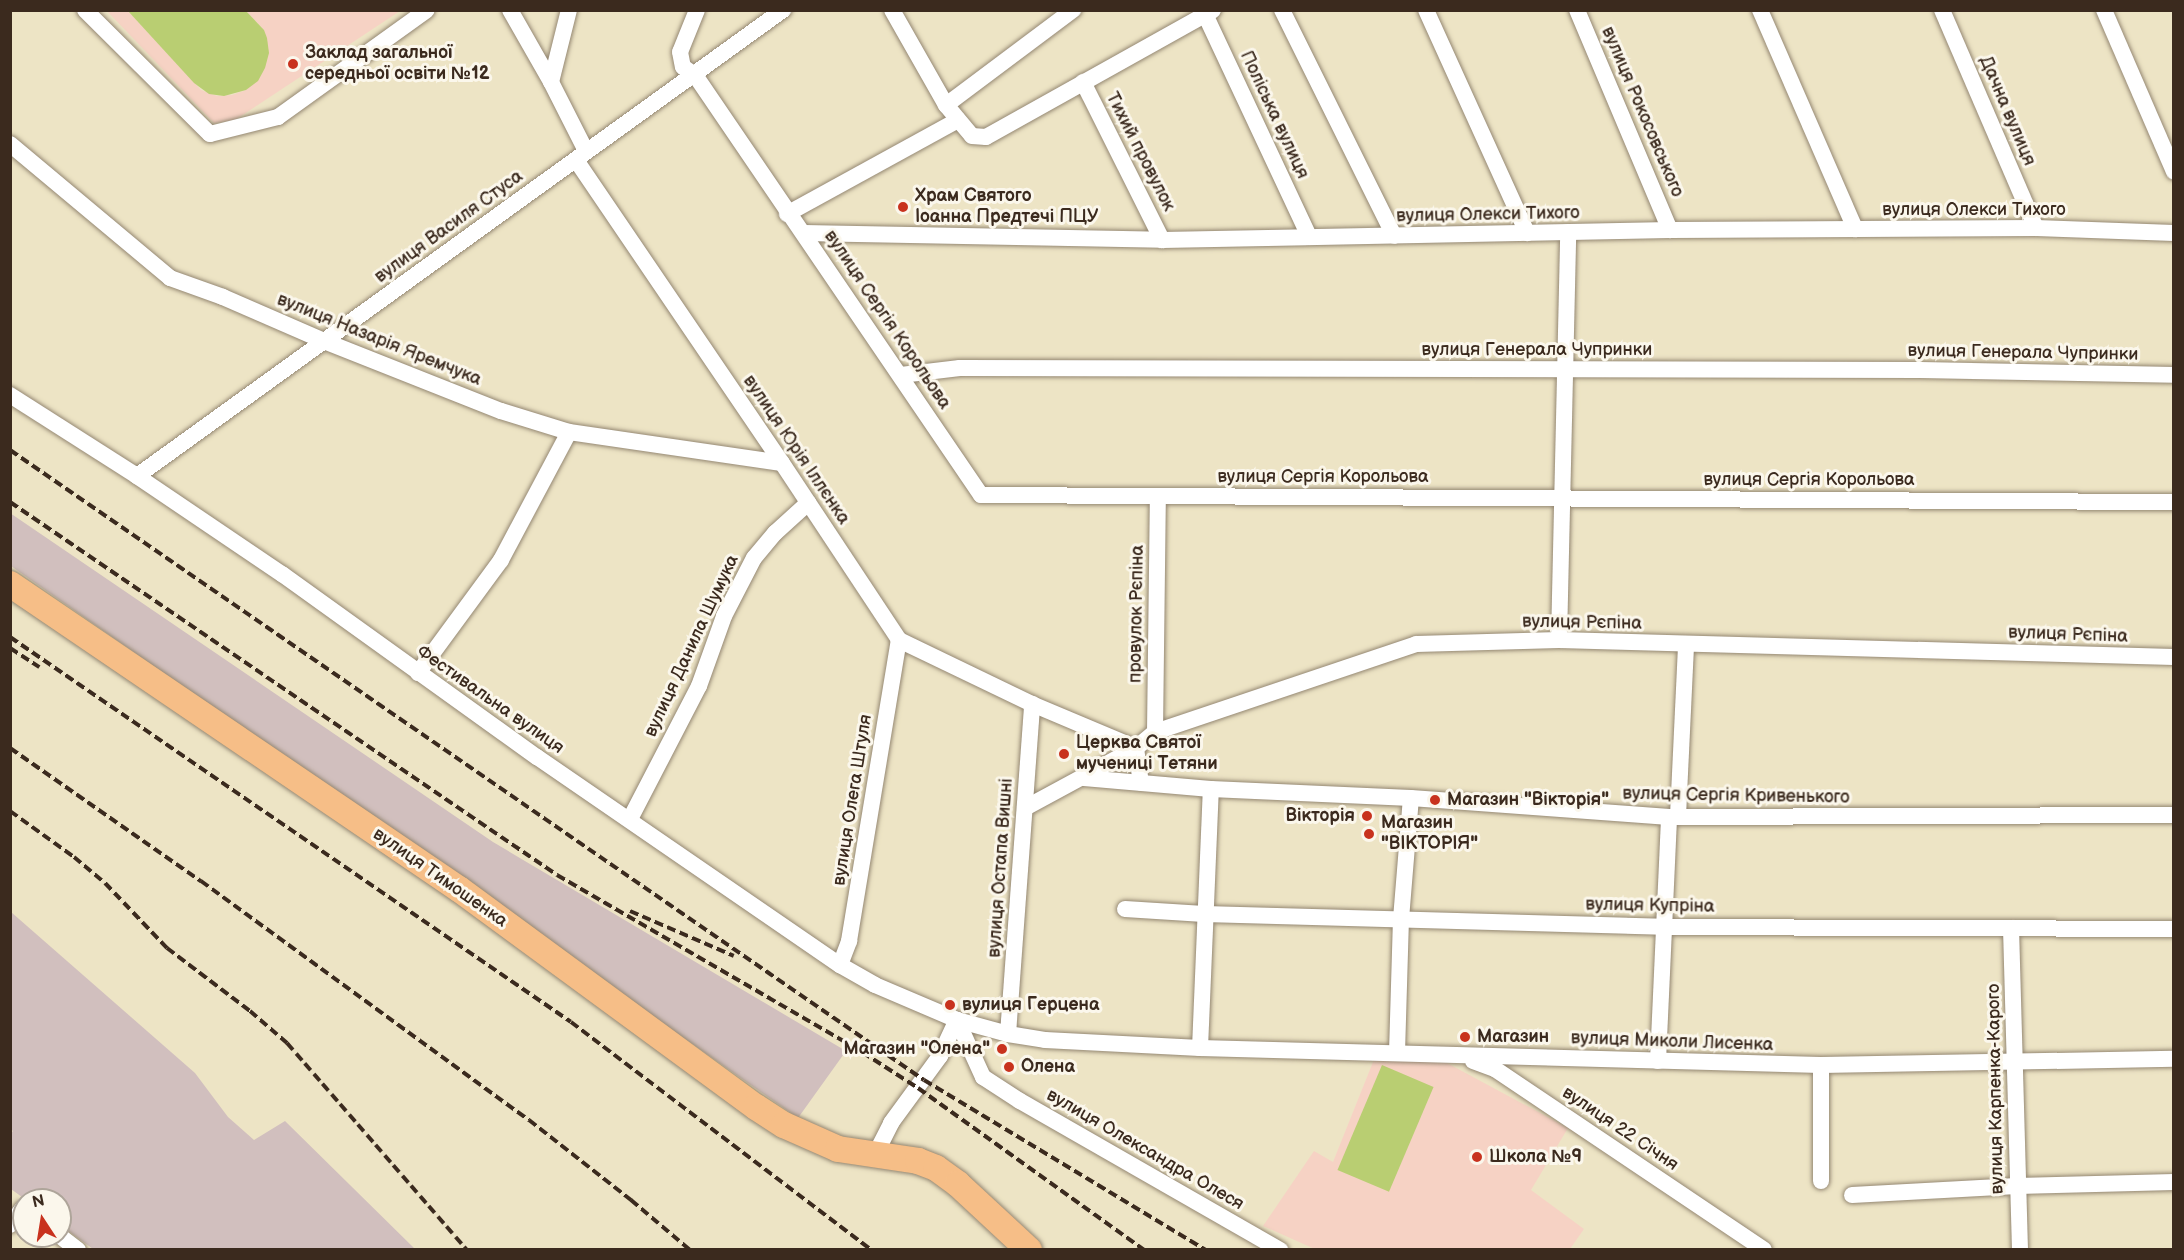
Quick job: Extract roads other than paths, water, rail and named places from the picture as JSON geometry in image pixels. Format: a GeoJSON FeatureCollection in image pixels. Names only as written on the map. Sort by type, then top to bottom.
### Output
{"type":"FeatureCollection","features":[{"type":"Feature","properties":{"kind":"highway","name":"вулиця Тимошенка"},"geometry":{"type":"LineString","coordinates":[[10,584],[459,889],[756,1107],[816,1140],[838,1149],[918,1161],[936,1168],[958,1184],[1029,1250]]}},
{"type":"Feature","properties":{"kind":"street"},"geometry":{"type":"LineString","coordinates":[[86,10],[210,134],[278,117],[427,10]]}},
{"type":"Feature","properties":{"kind":"street","name":"вулиця Юрія Іллєнка"},"geometry":{"type":"LineString","coordinates":[[510,10],[551,82],[581,156],[899,640]]}},
{"type":"Feature","properties":{"kind":"street"},"geometry":{"type":"LineString","coordinates":[[551,82],[569,10]]}},
{"type":"Feature","properties":{"kind":"street","name":"вулиця Сергія Корольова"},"geometry":{"type":"LineString","coordinates":[[697,10],[680,52],[683,67],[695,75],[787,214],[804,233],[981,495],[2174,502]]}},
{"type":"Feature","properties":{"kind":"street","name":"вулиця Василя Стуса"},"geometry":{"type":"LineString","coordinates":[[137,476],[783,10]]}},
{"type":"Feature","properties":{"kind":"street"},"geometry":{"type":"LineString","coordinates":[[892,10],[945,105],[972,136],[986,137],[1207,12]]}},
{"type":"Feature","properties":{"kind":"street"},"geometry":{"type":"LineString","coordinates":[[945,105],[1073,10]]}},
{"type":"Feature","properties":{"kind":"street"},"geometry":{"type":"LineString","coordinates":[[1282,10],[1394,236]]}},
{"type":"Feature","properties":{"kind":"street"},"geometry":{"type":"LineString","coordinates":[[1426,10],[1527,233]]}},
{"type":"Feature","properties":{"kind":"street","name":"вулиця Рокосовського"},"geometry":{"type":"LineString","coordinates":[[1577,10],[1670,230]]}},
{"type":"Feature","properties":{"kind":"street"},"geometry":{"type":"LineString","coordinates":[[1760,10],[1855,229]]}},
{"type":"Feature","properties":{"kind":"street","name":"Дачна вулиця"},"geometry":{"type":"LineString","coordinates":[[1942,10],[2036,228]]}},
{"type":"Feature","properties":{"kind":"street","name":"Поліська вулиця"},"geometry":{"type":"LineString","coordinates":[[1207,12],[1309,237]]}},
{"type":"Feature","properties":{"kind":"street"},"geometry":{"type":"LineString","coordinates":[[2108,12],[2172,164]]}},
{"type":"Feature","properties":{"kind":"street","name":"Тихий провулок"},"geometry":{"type":"LineString","coordinates":[[1083,82],[1162,240]]}},
{"type":"Feature","properties":{"kind":"street"},"geometry":{"type":"LineString","coordinates":[[787,214],[958,120]]}},
{"type":"Feature","properties":{"kind":"street","name":"вулиця Назарія Яремчука"},"geometry":{"type":"LineString","coordinates":[[11,145],[170,278],[223,297],[324,341],[501,411],[570,432],[782,463]]}},
{"type":"Feature","properties":{"kind":"street","name":"вулиця Олекси Тихого"},"geometry":{"type":"LineString","coordinates":[[804,233],[1162,240],[1670,230],[2036,228],[2174,233]]}},
{"type":"Feature","properties":{"kind":"street"},"geometry":{"type":"LineString","coordinates":[[1559,640],[1568,232]]}},
{"type":"Feature","properties":{"kind":"street","name":"вулиця Генерала Чупринки"},"geometry":{"type":"LineString","coordinates":[[901,375],[960,368],[1920,370],[2174,375]]}},
{"type":"Feature","properties":{"kind":"street","name":"Фестивальна вулиця"},"geometry":{"type":"LineString","coordinates":[[10,395],[137,476],[282,574],[418,673],[840,965],[883,989],[957,1020]]}},
{"type":"Feature","properties":{"kind":"street"},"geometry":{"type":"LineString","coordinates":[[418,673],[501,560],[570,432]]}},
{"type":"Feature","properties":{"kind":"street","name":"провулок Рєпіна"},"geometry":{"type":"LineString","coordinates":[[1155,732],[1158,496]]}},
{"type":"Feature","properties":{"kind":"street","name":"вулиця Данила Шумука"},"geometry":{"type":"LineString","coordinates":[[630,819],[699,686],[724,616],[754,558],[775,533],[808,503]]}},
{"type":"Feature","properties":{"kind":"street"},"geometry":{"type":"LineString","coordinates":[[899,640],[1032,704],[1136,748],[1141,783]]}},
{"type":"Feature","properties":{"kind":"street","name":"вулиця Олега Штуля"},"geometry":{"type":"LineString","coordinates":[[840,965],[849,942],[899,640]]}},
{"type":"Feature","properties":{"kind":"street","name":"вулиця Рєпіна"},"geometry":{"type":"LineString","coordinates":[[1025,808],[1136,748],[1155,732],[1416,644],[1559,640],[2174,657]]}},
{"type":"Feature","properties":{"kind":"street"},"geometry":{"type":"LineString","coordinates":[[1658,1061],[1663,927],[1686,644]]}},
{"type":"Feature","properties":{"kind":"street","name":"вулиця Остапа Вишні"},"geometry":{"type":"LineString","coordinates":[[1008,1034],[1032,704]]}},
{"type":"Feature","properties":{"kind":"street","name":"вулиця Сергія Кривенького"},"geometry":{"type":"LineString","coordinates":[[1084,778],[1211,789],[1411,798],[1673,816],[1895,818],[2174,815]]}},
{"type":"Feature","properties":{"kind":"street"},"geometry":{"type":"LineString","coordinates":[[1200,1048],[1211,789]]}},
{"type":"Feature","properties":{"kind":"street"},"geometry":{"type":"LineString","coordinates":[[1397,1053],[1401,919],[1411,798]]}},
{"type":"Feature","properties":{"kind":"street","name":"вулиця Купріна"},"geometry":{"type":"LineString","coordinates":[[1125,909],[1204,914],[1663,927],[2174,929]]}},
{"type":"Feature","properties":{"kind":"street","name":"вулиця Карпенка-Карого"},"geometry":{"type":"LineString","coordinates":[[2011,928],[2020,1250]]}},
{"type":"Feature","properties":{"kind":"street"},"geometry":{"type":"LineString","coordinates":[[875,1155],[891,1123],[940,1056],[957,1020]]}},
{"type":"Feature","properties":{"kind":"street","name":"вулиця Миколи Лисенка"},"geometry":{"type":"LineString","coordinates":[[957,1020],[1008,1034],[1095,1044],[1200,1048],[1821,1065],[2174,1059]]}},
{"type":"Feature","properties":{"kind":"street","name":"вулиця Олександра Олеся"},"geometry":{"type":"LineString","coordinates":[[957,1020],[983,1077],[1030,1107],[1280,1250]]}},
{"type":"Feature","properties":{"kind":"street","name":"вулиця 22 Січня"},"geometry":{"type":"LineString","coordinates":[[1448,1055],[1495,1069],[1764,1250]]}},
{"type":"Feature","properties":{"kind":"street"},"geometry":{"type":"LineString","coordinates":[[1821,1065],[1821,1181]]}},
{"type":"Feature","properties":{"kind":"street"},"geometry":{"type":"LineString","coordinates":[[1852,1195],[2018,1186],[2174,1182]]}},
{"type":"Feature","properties":{"kind":"railway"},"geometry":{"type":"LineString","coordinates":[[10,450],[924,1080],[1206,1250]]}},
{"type":"Feature","properties":{"kind":"railway"},"geometry":{"type":"LineString","coordinates":[[10,502],[557,875],[862,1052],[918,1088],[1144,1250]]}},
{"type":"Feature","properties":{"kind":"railway"},"geometry":{"type":"LineString","coordinates":[[10,637],[571,1022],[871,1250]]}},
{"type":"Feature","properties":{"kind":"railway"},"geometry":{"type":"LineString","coordinates":[[10,648],[39,667]]}},
{"type":"Feature","properties":{"kind":"railway"},"geometry":{"type":"LineString","coordinates":[[10,748],[201,881],[529,1120],[631,1200],[690,1250]]}},
{"type":"Feature","properties":{"kind":"railway"},"geometry":{"type":"LineString","coordinates":[[10,811],[74,857],[105,883],[167,948],[250,1011],[287,1043],[467,1250]]}},
{"type":"Feature","properties":{"kind":"railway"},"geometry":{"type":"LineString","coordinates":[[630,911],[734,956]]}},
{"type":"Feature","properties":{"kind":"place","name":"Заклад загальної середньої освіти №12"},"geometry":{"type":"Point","coordinates":[293,64]}},
{"type":"Feature","properties":{"kind":"place","name":"Храм Святого Іоанна Предтечі ПЦУ"},"geometry":{"type":"Point","coordinates":[903,207]}},
{"type":"Feature","properties":{"kind":"place","name":"Церква Святої мучениці Тетяни"},"geometry":{"type":"Point","coordinates":[1064,754]}},
{"type":"Feature","properties":{"kind":"place","name":"Магазин \"Вікторія\""},"geometry":{"type":"Point","coordinates":[1435,800]}},
{"type":"Feature","properties":{"kind":"place","name":"Вікторія"},"geometry":{"type":"Point","coordinates":[1367,816]}},
{"type":"Feature","properties":{"kind":"place","name":"Магазин \"ВІКТОРІЯ\""},"geometry":{"type":"Point","coordinates":[1369,834]}},
{"type":"Feature","properties":{"kind":"place","name":"вулиця Герцена"},"geometry":{"type":"Point","coordinates":[950,1005]}},
{"type":"Feature","properties":{"kind":"place","name":"Магазин"},"geometry":{"type":"Point","coordinates":[1465,1037]}},
{"type":"Feature","properties":{"kind":"place","name":"Магазин \"Олена\""},"geometry":{"type":"Point","coordinates":[1002,1049]}},
{"type":"Feature","properties":{"kind":"place","name":"Олена"},"geometry":{"type":"Point","coordinates":[1009,1067]}},
{"type":"Feature","properties":{"kind":"place","name":"Школа №9"},"geometry":{"type":"Point","coordinates":[1477,1157]}}]}
